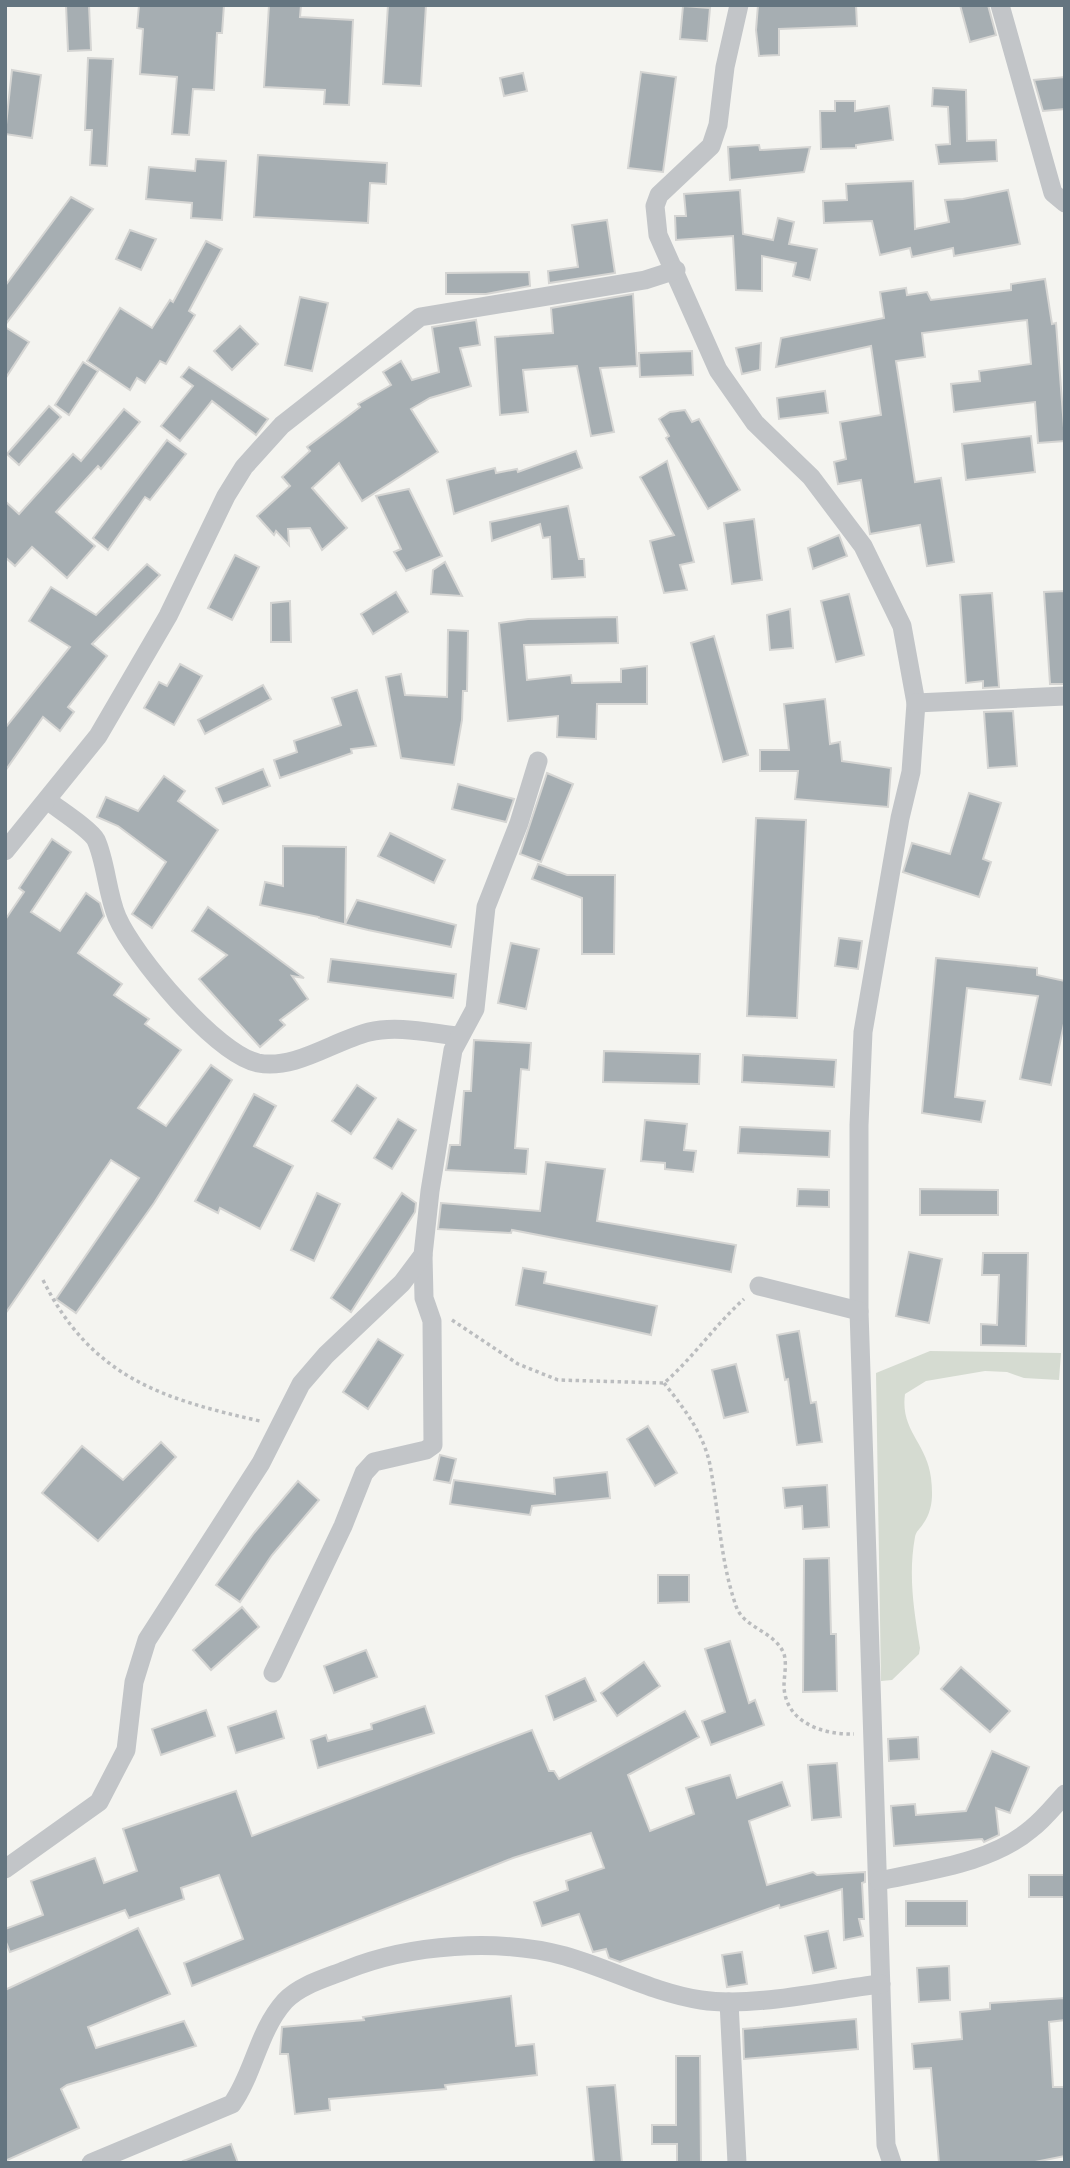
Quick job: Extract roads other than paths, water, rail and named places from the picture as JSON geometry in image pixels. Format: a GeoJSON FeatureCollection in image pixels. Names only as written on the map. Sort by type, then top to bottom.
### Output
{"type":"FeatureCollection","features":[{"type":"Feature","properties":{"kind":"street"},"geometry":{"type":"LineString","coordinates":[[739,5],[725,67],[718,125],[711,146],[659,195],[655,206],[658,235],[676,270],[718,370],[730,390],[766,435],[811,477],[863,546],[877,571],[902,626],[916,703],[911,772],[900,818],[863,1032],[859,1125],[859,1311],[867,1513],[870,1733],[879,1881],[886,2145],[892,2163]]}},
{"type":"Feature","properties":{"kind":"street"},"geometry":{"type":"LineString","coordinates":[[1000,5],[1053,193],[1065,203]]}},
{"type":"Feature","properties":{"kind":"street"},"geometry":{"type":"LineString","coordinates":[[5,851],[98,736],[168,616],[226,496],[244,467],[268,439],[314,397],[420,317],[645,280],[676,270]]}},
{"type":"Feature","properties":{"kind":"street"},"geometry":{"type":"LineString","coordinates":[[916,703],[1065,696]]}},
{"type":"Feature","properties":{"kind":"street"},"geometry":{"type":"LineString","coordinates":[[273,1672],[343,1526],[364,1473],[374,1462],[426,1450],[433,1445],[432,1321],[424,1298],[423,1255],[430,1191],[453,1050],[475,1009],[486,907],[519,823],[538,761]]}},
{"type":"Feature","properties":{"kind":"street"},"geometry":{"type":"LineString","coordinates":[[47,800],[95,838],[118,918],[141,957],[174,996],[235,1054],[257,1062],[280,1065],[373,1031],[411,1030],[459,1036]]}},
{"type":"Feature","properties":{"kind":"street"},"geometry":{"type":"LineString","coordinates":[[5,1869],[99,1802],[126,1750],[134,1682],[147,1640],[254,1475],[278,1426],[312,1368],[402,1283],[423,1255]]}},
{"type":"Feature","properties":{"kind":"street"},"geometry":{"type":"LineString","coordinates":[[759,1286],[859,1311]]}},
{"type":"Feature","properties":{"kind":"street"},"geometry":{"type":"LineString","coordinates":[[879,1881],[971,1859],[999,1848],[1030,1830],[1065,1794]]}},
{"type":"Feature","properties":{"kind":"street"},"geometry":{"type":"LineString","coordinates":[[91,2163],[232,2104],[244,2086],[266,2031],[286,2001],[304,1987],[389,1955],[423,1948],[520,1949],[562,1956],[701,2000],[729,2002],[881,1984]]}},
{"type":"Feature","properties":{"kind":"street"},"geometry":{"type":"LineString","coordinates":[[729,2002],[737,2163]]}}]}
